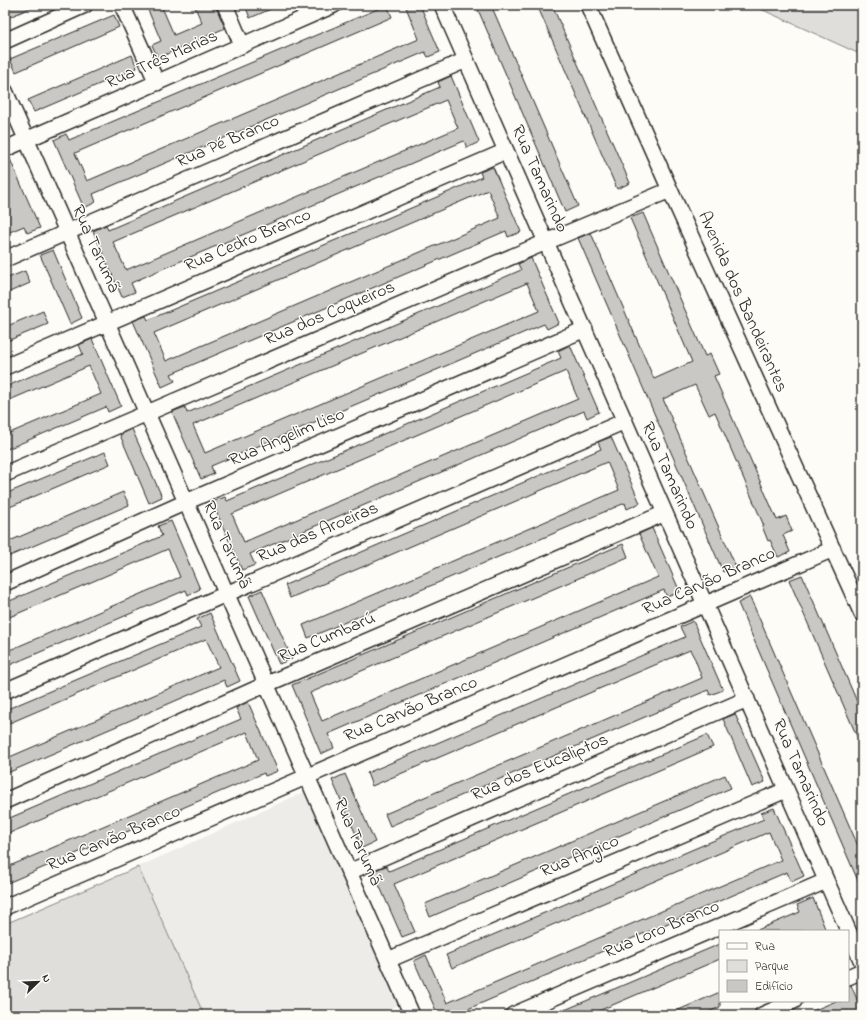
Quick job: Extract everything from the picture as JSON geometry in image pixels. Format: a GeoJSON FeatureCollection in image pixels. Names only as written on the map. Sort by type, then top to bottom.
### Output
{"type":"FeatureCollection","features":[{"type":"Feature","properties":{"kind":"street"},"geometry":{"type":"LineString","coordinates":[[5,41],[85,5]]}},
{"type":"Feature","properties":{"kind":"street"},"geometry":{"type":"LineString","coordinates":[[122,5],[156,83]]}},
{"type":"Feature","properties":{"kind":"street"},"geometry":{"type":"LineString","coordinates":[[225,5],[242,45]]}},
{"type":"Feature","properties":{"kind":"street","name":"Rua Três Marias"},"geometry":{"type":"LineString","coordinates":[[5,149],[333,5]]}},
{"type":"Feature","properties":{"kind":"street","name":"Rua Tamarindo"},"geometry":{"type":"LineString","coordinates":[[442,5],[848,930]]}},
{"type":"Feature","properties":{"kind":"street","name":"Avenida dos Bandeirantes"},"geometry":{"type":"LineString","coordinates":[[588,5],[862,614]]}},
{"type":"Feature","properties":{"kind":"street","name":"Rua Pé Branco"},"geometry":{"type":"LineString","coordinates":[[5,259],[466,60]]}},
{"type":"Feature","properties":{"kind":"street","name":"Rua Tarumã"},"geometry":{"type":"LineString","coordinates":[[5,91],[412,1015]]}},
{"type":"Feature","properties":{"kind":"street","name":"Rua Cedro Branco"},"geometry":{"type":"LineString","coordinates":[[5,367],[506,151]]}},
{"type":"Feature","properties":{"kind":"street","name":"Rua dos Coqueiros"},"geometry":{"type":"LineString","coordinates":[[5,474],[670,190]]}},
{"type":"Feature","properties":{"kind":"street","name":"Rua Angelim Liso"},"geometry":{"type":"LineString","coordinates":[[5,583],[186,502],[584,329]]}},
{"type":"Feature","properties":{"kind":"street","name":"Rua das Aroeiras"},"geometry":{"type":"LineString","coordinates":[[5,691],[625,421]]}},
{"type":"Feature","properties":{"kind":"street","name":"Rua Cumbarú"},"geometry":{"type":"LineString","coordinates":[[5,800],[267,684],[665,513]]}},
{"type":"Feature","properties":{"kind":"street","name":"Rua Carvão Branco"},"geometry":{"type":"LineString","coordinates":[[5,907],[833,549]]}},
{"type":"Feature","properties":{"kind":"street","name":"Rua dos Eucaliptos"},"geometry":{"type":"LineString","coordinates":[[349,872],[747,699]]}},
{"type":"Feature","properties":{"kind":"street","name":"Rua Angico"},"geometry":{"type":"LineString","coordinates":[[388,960],[786,790]]}},
{"type":"Feature","properties":{"kind":"street","name":"Rua Loro Branco"},"geometry":{"type":"LineString","coordinates":[[512,1015],[826,881]]}},
{"type":"Feature","properties":{"kind":"street","name":"Rua Tamarindo"},"geometry":{"type":"LineString","coordinates":[[849,933],[862,962]]}},
{"type":"Feature","properties":{"kind":"street"},"geometry":{"type":"LineString","coordinates":[[849,977],[862,971]]}},
{"type":"Feature","properties":{"kind":"street"},"geometry":{"type":"LineString","coordinates":[[762,1015],[792,1002]]}},
{"type":"Feature","properties":{"kind":"shaded area"},"geometry":{"type":"Polygon","coordinates":[[[304,792],[398,1005],[376,1015],[204,1015],[138,867],[304,792]]]}},
{"type":"Feature","properties":{"kind":"green space"},"geometry":{"type":"Polygon","coordinates":[[[752,5],[862,5],[862,55],[752,5]]]}},
{"type":"Feature","properties":{"kind":"green space"},"geometry":{"type":"Polygon","coordinates":[[[138,867],[204,1015],[5,1015],[5,924],[138,867]]]}},
{"type":"Feature","properties":{"kind":"building"},"geometry":{"type":"Polygon","coordinates":[[[5,5],[37,5],[5,19],[5,5]]]}},
{"type":"Feature","properties":{"kind":"building"},"geometry":{"type":"Polygon","coordinates":[[[146,5],[161,5],[174,35],[202,23],[194,5],[215,5],[225,28],[158,58],[152,45],[161,41],[146,5]]]}},
{"type":"Feature","properties":{"kind":"building"},"geometry":{"type":"Polygon","coordinates":[[[245,5],[280,5],[250,18],[245,5]]]}},
{"type":"Feature","properties":{"kind":"building"},"geometry":{"type":"Polygon","coordinates":[[[387,5],[392,17],[75,153],[87,181],[419,39],[405,5],[420,5],[440,52],[428,57],[425,52],[93,194],[96,202],[84,208],[54,140],[66,134],[69,140],[387,5]]]}},
{"type":"Feature","properties":{"kind":"building"},"geometry":{"type":"Polygon","coordinates":[[[476,5],[491,5],[578,206],[565,212],[476,5]]]}},
{"type":"Feature","properties":{"kind":"building"},"geometry":{"type":"Polygon","coordinates":[[[537,5],[552,5],[630,183],[617,189],[537,5]]]}},
{"type":"Feature","properties":{"kind":"building"},"geometry":{"type":"Polygon","coordinates":[[[114,15],[119,27],[16,72],[10,59],[114,15]]]}},
{"type":"Feature","properties":{"kind":"building"},"geometry":{"type":"Polygon","coordinates":[[[132,55],[137,68],[34,112],[28,100],[132,55]]]}},
{"type":"Feature","properties":{"kind":"building"},"geometry":{"type":"Polygon","coordinates":[[[451,76],[479,142],[467,148],[464,141],[162,269],[131,283],[135,292],[122,297],[93,231],[106,225],[108,230],[440,87],[438,82],[451,76]],[[446,100],[113,242],[126,270],[458,128],[446,100]]]}},
{"type":"Feature","properties":{"kind":"building"},"geometry":{"type":"Polygon","coordinates":[[[9,157],[40,228],[27,233],[24,226],[5,234],[5,158],[9,157]]]}},
{"type":"Feature","properties":{"kind":"building"},"geometry":{"type":"Polygon","coordinates":[[[493,167],[521,232],[508,237],[506,231],[171,374],[175,381],[162,387],[133,321],[146,316],[148,320],[451,191],[482,177],[480,172],[493,167]],[[488,190],[154,333],[166,361],[500,218],[488,190]]]}},
{"type":"Feature","properties":{"kind":"building"},"geometry":{"type":"Polygon","coordinates":[[[643,213],[705,356],[710,354],[719,374],[714,376],[777,520],[786,516],[792,531],[783,535],[790,552],[778,557],[770,540],[768,541],[762,526],[764,526],[715,412],[709,415],[695,385],[663,399],[736,567],[723,572],[578,238],[591,233],[654,379],[692,362],[630,218],[643,213]]]}},
{"type":"Feature","properties":{"kind":"building"},"geometry":{"type":"Polygon","coordinates":[[[53,250],[82,318],[70,324],[40,255],[53,250]]]}},
{"type":"Feature","properties":{"kind":"building"},"geometry":{"type":"Polygon","coordinates":[[[531,258],[559,323],[547,329],[544,324],[211,466],[214,474],[201,479],[172,412],[185,407],[187,413],[473,291],[521,270],[518,264],[531,258]],[[527,283],[193,425],[205,453],[539,311],[527,283]]]}},
{"type":"Feature","properties":{"kind":"building"},"geometry":{"type":"Polygon","coordinates":[[[25,271],[30,283],[5,294],[5,279],[25,271]]]}},
{"type":"Feature","properties":{"kind":"building"},"geometry":{"type":"Polygon","coordinates":[[[43,311],[48,324],[5,342],[5,327],[43,311]]]}},
{"type":"Feature","properties":{"kind":"building"},"geometry":{"type":"Polygon","coordinates":[[[92,339],[121,406],[108,412],[106,407],[5,450],[5,435],[101,394],[89,366],[5,402],[5,387],[83,354],[79,345],[92,339]]]}},
{"type":"Feature","properties":{"kind":"building"},"geometry":{"type":"Polygon","coordinates":[[[570,345],[599,412],[587,418],[584,411],[250,554],[255,565],[242,570],[212,502],[225,497],[227,501],[561,358],[558,351],[570,345]],[[566,371],[232,514],[244,542],[578,399],[566,371]]]}},
{"type":"Feature","properties":{"kind":"building"},"geometry":{"type":"Polygon","coordinates":[[[132,429],[162,497],[149,503],[120,435],[132,429]]]}},
{"type":"Feature","properties":{"kind":"building"},"geometry":{"type":"Polygon","coordinates":[[[611,437],[640,503],[627,509],[625,503],[308,638],[303,625],[619,490],[607,462],[290,598],[285,585],[601,449],[598,442],[611,437]]]}},
{"type":"Feature","properties":{"kind":"building"},"geometry":{"type":"Polygon","coordinates":[[[105,452],[110,464],[5,509],[5,494],[105,452]]]}},
{"type":"Feature","properties":{"kind":"building"},"geometry":{"type":"Polygon","coordinates":[[[123,492],[129,505],[5,558],[5,543],[123,492]]]}},
{"type":"Feature","properties":{"kind":"building"},"geometry":{"type":"Polygon","coordinates":[[[171,521],[200,589],[188,595],[186,590],[5,667],[5,652],[180,577],[168,549],[5,619],[5,603],[162,536],[158,526],[171,521]]]}},
{"type":"Feature","properties":{"kind":"building"},"geometry":{"type":"Polygon","coordinates":[[[652,528],[680,592],[667,597],[664,590],[328,734],[334,748],[321,754],[292,685],[623,544],[628,557],[310,693],[322,721],[658,577],[639,534],[652,528]]]}},
{"type":"Feature","properties":{"kind":"building"},"geometry":{"type":"Polygon","coordinates":[[[802,575],[862,713],[862,748],[789,580],[802,575]]]}},
{"type":"Feature","properties":{"kind":"building"},"geometry":{"type":"Polygon","coordinates":[[[262,590],[292,659],[279,664],[249,596],[262,590]]]}},
{"type":"Feature","properties":{"kind":"building"},"geometry":{"type":"Polygon","coordinates":[[[750,597],[862,855],[862,890],[738,603],[750,597]]]}},
{"type":"Feature","properties":{"kind":"building"},"geometry":{"type":"Polygon","coordinates":[[[210,613],[240,681],[227,687],[224,680],[5,774],[5,759],[219,667],[206,639],[5,725],[5,710],[201,627],[197,619],[210,613]]]}},
{"type":"Feature","properties":{"kind":"building"},"geometry":{"type":"Polygon","coordinates":[[[693,621],[723,690],[710,695],[708,690],[390,826],[385,814],[702,678],[695,659],[690,650],[372,786],[367,773],[685,637],[680,627],[693,621]]]}},
{"type":"Feature","properties":{"kind":"building"},"geometry":{"type":"Polygon","coordinates":[[[248,702],[278,771],[265,776],[264,773],[5,884],[5,868],[258,760],[247,732],[5,835],[5,820],[241,719],[236,708],[248,702]]]}},
{"type":"Feature","properties":{"kind":"building"},"geometry":{"type":"Polygon","coordinates":[[[735,714],[765,782],[752,787],[723,719],[735,714]]]}},
{"type":"Feature","properties":{"kind":"building"},"geometry":{"type":"Polygon","coordinates":[[[707,735],[713,747],[394,884],[415,932],[402,937],[373,871],[386,866],[389,871],[707,735]]]}},
{"type":"Feature","properties":{"kind":"building"},"geometry":{"type":"Polygon","coordinates":[[[345,774],[375,842],[362,848],[332,780],[345,774]]]}},
{"type":"Feature","properties":{"kind":"building"},"geometry":{"type":"Polygon","coordinates":[[[725,775],[731,788],[430,917],[425,904],[725,775]]]}},
{"type":"Feature","properties":{"kind":"building"},"geometry":{"type":"Polygon","coordinates":[[[774,808],[804,876],[791,882],[787,872],[454,1015],[438,1015],[414,961],[426,955],[447,1003],[781,860],[769,832],[452,968],[446,955],[764,819],[761,813],[774,808]]]}},
{"type":"Feature","properties":{"kind":"building"},"geometry":{"type":"Polygon","coordinates":[[[813,898],[826,930],[757,930],[800,912],[797,905],[813,898]]]}},
{"type":"Feature","properties":{"kind":"building"},"geometry":{"type":"Polygon","coordinates":[[[719,944],[719,959],[589,1015],[553,1015],[719,944]]]}},
{"type":"Feature","properties":{"kind":"building"},"geometry":{"type":"Polygon","coordinates":[[[851,985],[862,1011],[862,1015],[803,1015],[834,1002],[849,1002],[849,986],[851,985]]]}},
{"type":"Feature","properties":{"kind":"building"},"geometry":{"type":"Polygon","coordinates":[[[719,992],[720,1007],[702,1015],[667,1015],[719,992]]]}}]}
